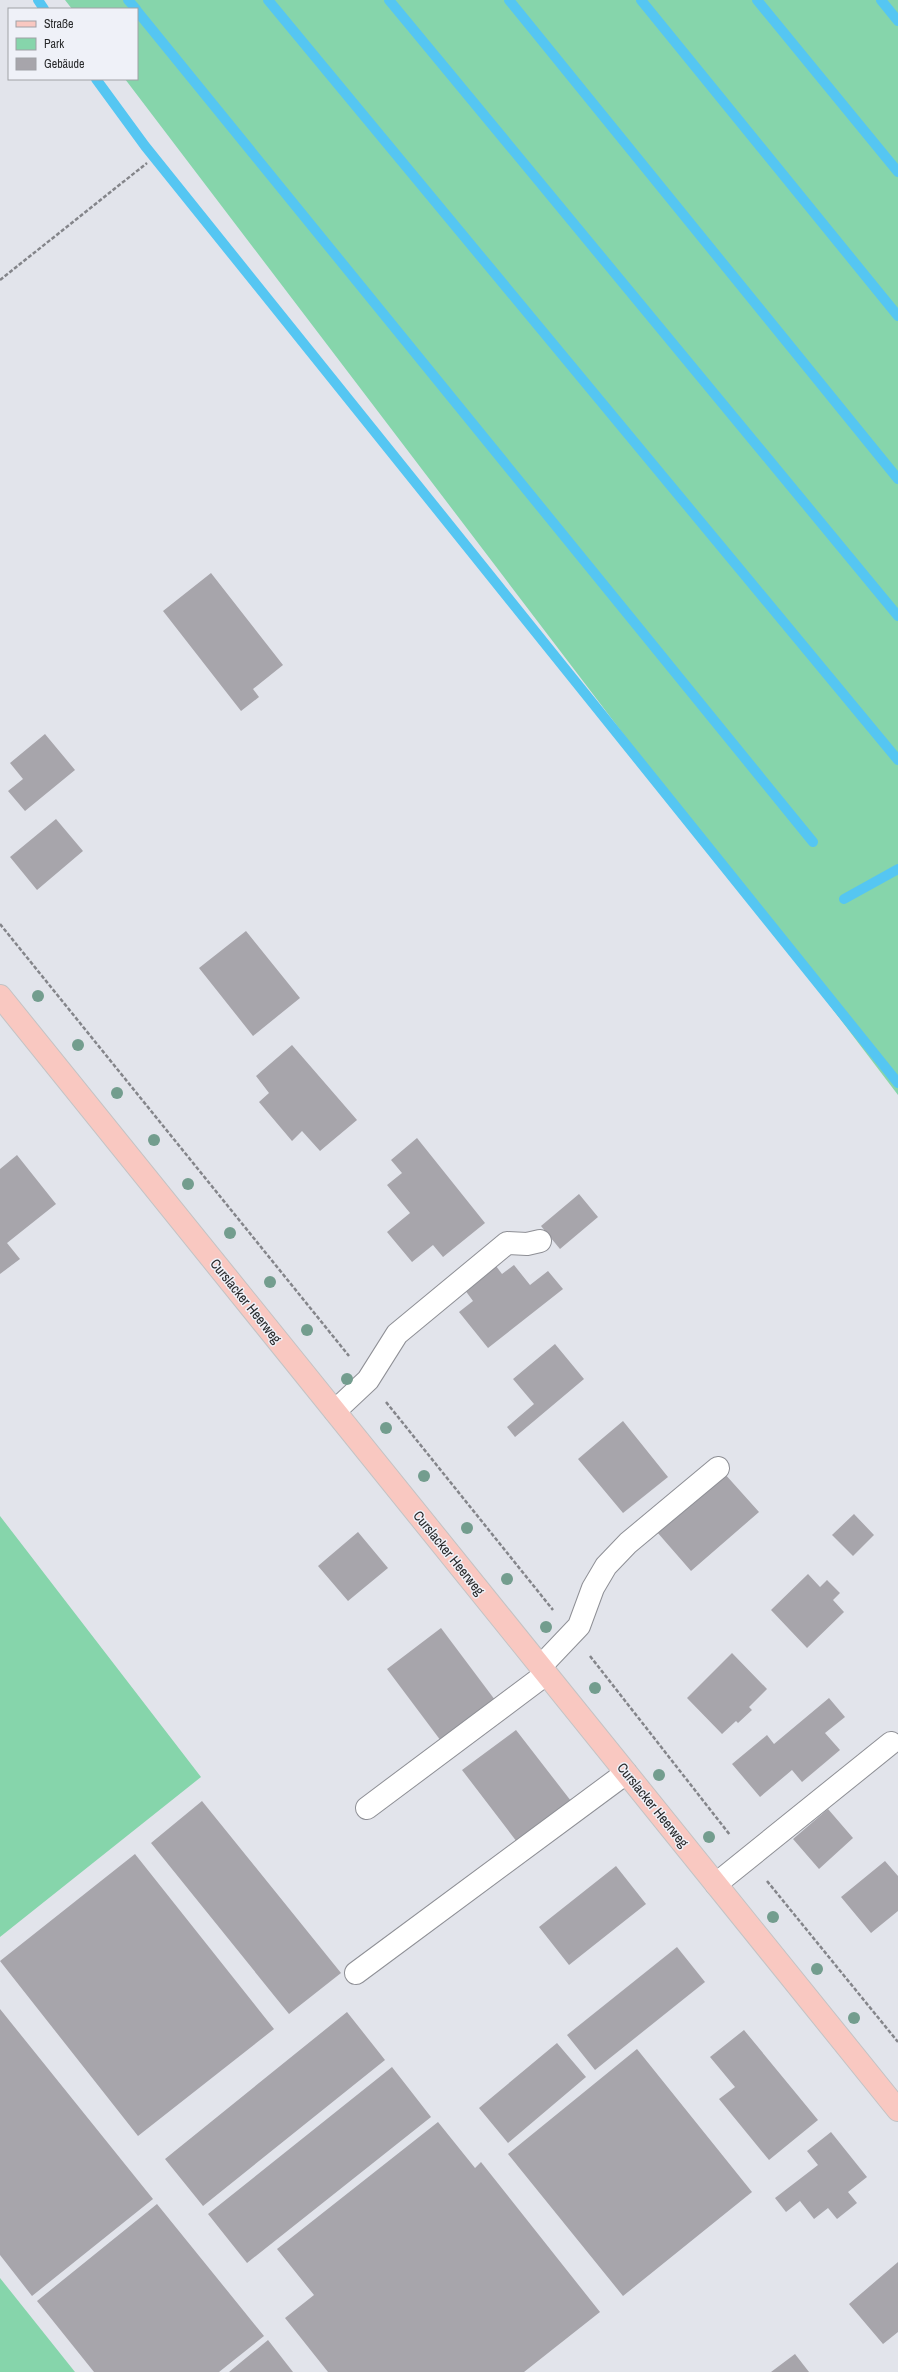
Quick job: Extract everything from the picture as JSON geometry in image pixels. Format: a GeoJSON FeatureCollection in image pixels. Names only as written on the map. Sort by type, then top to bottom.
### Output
{"type":"FeatureCollection","features":[{"type":"Feature","properties":{"kind":"main road","name":"Curslacker Heerweg"},"geometry":{"type":"LineString","coordinates":[[0,996],[898,2110]]}},
{"type":"Feature","properties":{"kind":"lane"},"geometry":{"type":"LineString","coordinates":[[335,1411],[368,1380],[397,1334],[507,1243],[527,1244],[540,1241]]}},
{"type":"Feature","properties":{"kind":"lane"},"geometry":{"type":"LineString","coordinates":[[367,1808],[543,1670],[579,1626],[593,1588],[606,1566],[628,1543],[718,1468]]}},
{"type":"Feature","properties":{"kind":"lane"},"geometry":{"type":"LineString","coordinates":[[716,1884],[891,1743]]}},
{"type":"Feature","properties":{"kind":"lane"},"geometry":{"type":"LineString","coordinates":[[356,1973],[626,1773]]}},
{"type":"Feature","properties":{"kind":"path"},"geometry":{"type":"LineString","coordinates":[[0,280],[147,163]]}},
{"type":"Feature","properties":{"kind":"path"},"geometry":{"type":"LineString","coordinates":[[0,924],[572,1634],[748,1858],[898,2042]]}},
{"type":"Feature","properties":{"kind":"green space"},"geometry":{"type":"Polygon","coordinates":[[[65,0],[898,0],[898,1095],[126,80],[138,80],[138,8],[71,8],[65,0]]]}},
{"type":"Feature","properties":{"kind":"green space"},"geometry":{"type":"Polygon","coordinates":[[[0,1516],[201,1777],[0,1937],[0,1516]]]}},
{"type":"Feature","properties":{"kind":"green space"},"geometry":{"type":"Polygon","coordinates":[[[0,2278],[75,2372],[0,2372],[0,2278]]]}},
{"type":"Feature","properties":{"kind":"building"},"geometry":{"type":"Polygon","coordinates":[[[211,573],[283,665],[253,689],[259,697],[241,711],[163,611],[211,573]]]}},
{"type":"Feature","properties":{"kind":"building"},"geometry":{"type":"Polygon","coordinates":[[[45,734],[75,770],[25,811],[8,791],[23,779],[10,763],[45,734]]]}},
{"type":"Feature","properties":{"kind":"building"},"geometry":{"type":"Polygon","coordinates":[[[56,819],[83,851],[37,890],[10,857],[56,819]]]}},
{"type":"Feature","properties":{"kind":"building"},"geometry":{"type":"Polygon","coordinates":[[[246,931],[300,998],[253,1036],[199,968],[246,931]]]}},
{"type":"Feature","properties":{"kind":"building"},"geometry":{"type":"Polygon","coordinates":[[[292,1045],[357,1120],[320,1151],[302,1131],[292,1141],[259,1102],[269,1093],[256,1076],[292,1045]]]}},
{"type":"Feature","properties":{"kind":"building"},"geometry":{"type":"Polygon","coordinates":[[[417,1138],[485,1223],[443,1257],[433,1245],[412,1262],[387,1232],[410,1213],[387,1185],[402,1173],[391,1160],[417,1138]]]}},
{"type":"Feature","properties":{"kind":"building"},"geometry":{"type":"Polygon","coordinates":[[[17,1155],[56,1204],[7,1243],[20,1259],[0,1274],[0,1169],[17,1155]]]}},
{"type":"Feature","properties":{"kind":"building"},"geometry":{"type":"Polygon","coordinates":[[[579,1194],[598,1217],[560,1249],[541,1226],[579,1194]]]}},
{"type":"Feature","properties":{"kind":"building"},"geometry":{"type":"Polygon","coordinates":[[[493,1262],[502,1274],[514,1265],[530,1285],[548,1271],[563,1289],[488,1348],[459,1312],[473,1301],[462,1286],[493,1262]]]}},
{"type":"Feature","properties":{"kind":"building"},"geometry":{"type":"Polygon","coordinates":[[[555,1344],[584,1379],[515,1437],[507,1427],[534,1404],[513,1379],[555,1344]]]}},
{"type":"Feature","properties":{"kind":"building"},"geometry":{"type":"Polygon","coordinates":[[[623,1421],[668,1477],[623,1513],[578,1459],[623,1421]]]}},
{"type":"Feature","properties":{"kind":"building"},"geometry":{"type":"Polygon","coordinates":[[[724,1473],[759,1512],[691,1571],[657,1532],[724,1473]]]}},
{"type":"Feature","properties":{"kind":"building"},"geometry":{"type":"Polygon","coordinates":[[[854,1514],[874,1535],[853,1556],[832,1535],[854,1514]]]}},
{"type":"Feature","properties":{"kind":"building"},"geometry":{"type":"Polygon","coordinates":[[[358,1532],[388,1568],[348,1601],[318,1566],[358,1532]]]}},
{"type":"Feature","properties":{"kind":"building"},"geometry":{"type":"Polygon","coordinates":[[[808,1574],[820,1587],[827,1580],[840,1593],[833,1600],[844,1612],[807,1648],[771,1610],[808,1574]]]}},
{"type":"Feature","properties":{"kind":"building"},"geometry":{"type":"Polygon","coordinates":[[[441,1628],[495,1700],[441,1741],[387,1669],[441,1628]]]}},
{"type":"Feature","properties":{"kind":"building"},"geometry":{"type":"Polygon","coordinates":[[[732,1653],[767,1689],[749,1707],[752,1710],[738,1723],[736,1721],[722,1734],[687,1698],[732,1653]]]}},
{"type":"Feature","properties":{"kind":"building"},"geometry":{"type":"Polygon","coordinates":[[[829,1698],[845,1717],[825,1733],[840,1750],[802,1782],[792,1770],[760,1797],[732,1764],[767,1735],[774,1744],[829,1698]]]}},
{"type":"Feature","properties":{"kind":"building"},"geometry":{"type":"Polygon","coordinates":[[[516,1730],[571,1801],[517,1842],[462,1770],[516,1730]]]}},
{"type":"Feature","properties":{"kind":"building"},"geometry":{"type":"Polygon","coordinates":[[[202,1801],[341,1973],[289,2014],[151,1843],[202,1801]]]}},
{"type":"Feature","properties":{"kind":"building"},"geometry":{"type":"Polygon","coordinates":[[[828,1809],[853,1838],[819,1869],[793,1839],[828,1809]]]}},
{"type":"Feature","properties":{"kind":"building"},"geometry":{"type":"Polygon","coordinates":[[[135,1854],[274,2029],[138,2136],[0,1961],[135,1854]]]}},
{"type":"Feature","properties":{"kind":"building"},"geometry":{"type":"Polygon","coordinates":[[[885,1861],[898,1876],[898,1911],[871,1933],[841,1897],[885,1861]]]}},
{"type":"Feature","properties":{"kind":"building"},"geometry":{"type":"Polygon","coordinates":[[[616,1866],[646,1904],[569,1965],[539,1927],[616,1866]]]}},
{"type":"Feature","properties":{"kind":"building"},"geometry":{"type":"Polygon","coordinates":[[[677,1947],[705,1982],[595,2070],[567,2035],[677,1947]]]}},
{"type":"Feature","properties":{"kind":"building"},"geometry":{"type":"Polygon","coordinates":[[[0,2009],[153,2199],[32,2296],[0,2255],[0,2009]]]}},
{"type":"Feature","properties":{"kind":"building"},"geometry":{"type":"Polygon","coordinates":[[[347,2012],[385,2060],[203,2206],[165,2159],[347,2012]]]}},
{"type":"Feature","properties":{"kind":"building"},"geometry":{"type":"Polygon","coordinates":[[[744,2030],[818,2120],[769,2160],[719,2099],[735,2087],[710,2057],[744,2030]]]}},
{"type":"Feature","properties":{"kind":"building"},"geometry":{"type":"Polygon","coordinates":[[[557,2043],[586,2077],[508,2143],[479,2108],[557,2043]]]}},
{"type":"Feature","properties":{"kind":"building"},"geometry":{"type":"Polygon","coordinates":[[[637,2049],[752,2192],[623,2296],[508,2154],[637,2049]]]}},
{"type":"Feature","properties":{"kind":"building"},"geometry":{"type":"Polygon","coordinates":[[[392,2067],[431,2117],[247,2263],[208,2214],[392,2067]]]}},
{"type":"Feature","properties":{"kind":"building"},"geometry":{"type":"Polygon","coordinates":[[[438,2122],[475,2168],[481,2162],[600,2312],[524,2372],[328,2372],[285,2318],[314,2295],[277,2249],[438,2122]]]}},
{"type":"Feature","properties":{"kind":"building"},"geometry":{"type":"Polygon","coordinates":[[[831,2132],[867,2177],[848,2192],[857,2203],[837,2219],[828,2208],[814,2219],[800,2201],[786,2212],[775,2198],[818,2165],[807,2151],[831,2132]]]}},
{"type":"Feature","properties":{"kind":"building"},"geometry":{"type":"Polygon","coordinates":[[[157,2204],[264,2336],[219,2372],[94,2372],[37,2301],[157,2204]]]}},
{"type":"Feature","properties":{"kind":"building"},"geometry":{"type":"Polygon","coordinates":[[[898,2262],[898,2332],[883,2344],[849,2304],[898,2262]]]}},
{"type":"Feature","properties":{"kind":"building"},"geometry":{"type":"Polygon","coordinates":[[[268,2340],[293,2372],[229,2372],[268,2340]]]}},
{"type":"Feature","properties":{"kind":"building"},"geometry":{"type":"Polygon","coordinates":[[[795,2354],[809,2372],[771,2372],[795,2354]]]}},
{"type":"Feature","properties":{"kind":"waterway"},"geometry":{"type":"LineString","coordinates":[[38,0],[43,8]]}},
{"type":"Feature","properties":{"kind":"waterway"},"geometry":{"type":"LineString","coordinates":[[128,0],[135,8]]}},
{"type":"Feature","properties":{"kind":"waterway"},"geometry":{"type":"LineString","coordinates":[[268,0],[898,760]]}},
{"type":"Feature","properties":{"kind":"waterway"},"geometry":{"type":"LineString","coordinates":[[389,0],[898,616]]}},
{"type":"Feature","properties":{"kind":"waterway"},"geometry":{"type":"LineString","coordinates":[[509,0],[898,479]]}},
{"type":"Feature","properties":{"kind":"waterway"},"geometry":{"type":"LineString","coordinates":[[641,0],[898,316]]}},
{"type":"Feature","properties":{"kind":"waterway"},"geometry":{"type":"LineString","coordinates":[[757,0],[898,172]]}},
{"type":"Feature","properties":{"kind":"waterway"},"geometry":{"type":"LineString","coordinates":[[881,0],[898,21]]}},
{"type":"Feature","properties":{"kind":"waterway"},"geometry":{"type":"LineString","coordinates":[[138,12],[813,842]]}},
{"type":"Feature","properties":{"kind":"waterway"},"geometry":{"type":"LineString","coordinates":[[97,80],[145,146],[898,1083]]}},
{"type":"Feature","properties":{"kind":"waterway"},"geometry":{"type":"LineString","coordinates":[[844,899],[898,869]]}}]}
